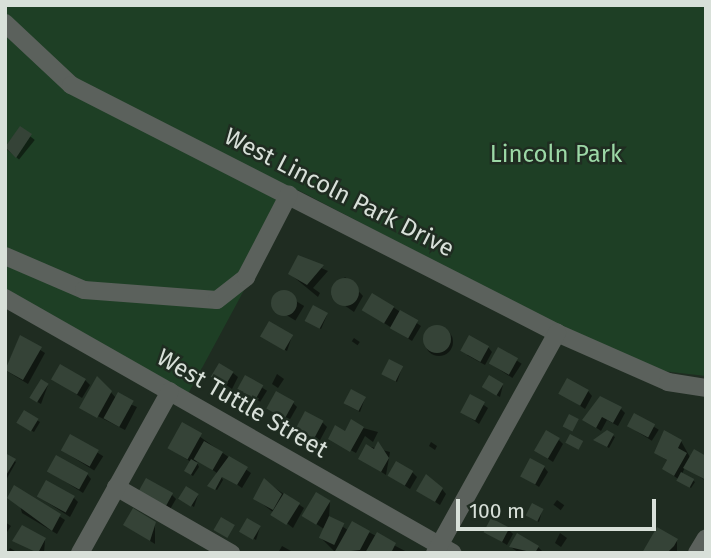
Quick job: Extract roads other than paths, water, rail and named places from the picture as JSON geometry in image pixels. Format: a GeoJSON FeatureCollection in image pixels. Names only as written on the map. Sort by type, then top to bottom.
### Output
{"type":"FeatureCollection","features":[{"type":"Feature","properties":{"kind":"street","name":"West Lincoln Park Drive"},"geometry":{"type":"LineString","coordinates":[[5,23],[71,85],[557,333],[706,400]]}},
{"type":"Feature","properties":{"kind":"street"},"geometry":{"type":"LineString","coordinates":[[5,256],[84,290],[217,300],[246,277],[289,194]]}},
{"type":"Feature","properties":{"kind":"street","name":"West Tuttle Street"},"geometry":{"type":"LineString","coordinates":[[5,298],[170,390],[442,550]]}},
{"type":"Feature","properties":{"kind":"street"},"geometry":{"type":"LineString","coordinates":[[442,550],[557,333]]}},
{"type":"Feature","properties":{"kind":"street","name":"West Lincoln Park Drive"},"geometry":{"type":"LineString","coordinates":[[668,382],[706,388]]}},
{"type":"Feature","properties":{"kind":"street"},"geometry":{"type":"LineString","coordinates":[[80,553],[170,390]]}},
{"type":"Feature","properties":{"kind":"street"},"geometry":{"type":"LineString","coordinates":[[116,487],[231,553]]}},
{"type":"Feature","properties":{"kind":"street"},"geometry":{"type":"LineString","coordinates":[[697,553],[706,538]]}},
{"type":"Feature","properties":{"kind":"park label","name":"Lincoln Park"},"geometry":{"type":"Point","coordinates":[556,155]}}]}
